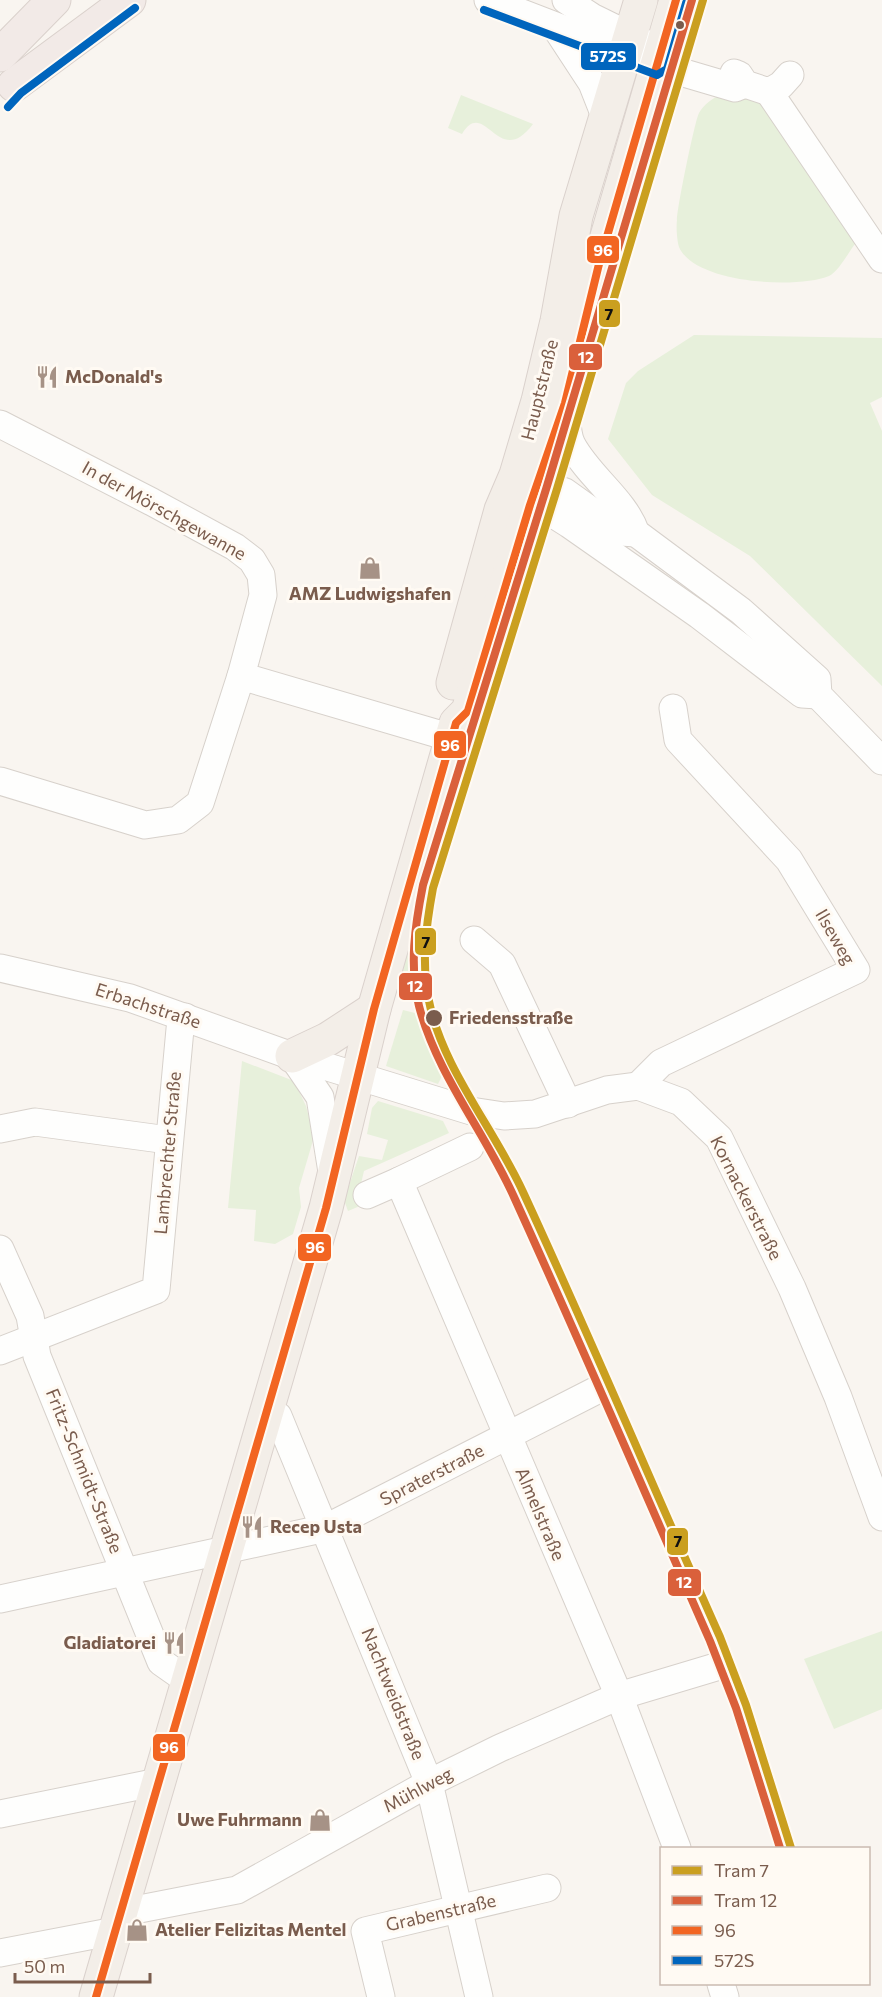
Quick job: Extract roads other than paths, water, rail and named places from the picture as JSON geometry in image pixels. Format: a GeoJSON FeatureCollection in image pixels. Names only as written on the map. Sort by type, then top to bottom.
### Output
{"type":"FeatureCollection","features":[{"type":"Feature","properties":{"kind":"highway"},"geometry":{"type":"LineString","coordinates":[[0,25],[21,0]]}},
{"type":"Feature","properties":{"kind":"highway"},"geometry":{"type":"LineString","coordinates":[[0,54],[54,0]]}},
{"type":"Feature","properties":{"kind":"highway"},"geometry":{"type":"LineString","coordinates":[[7,92],[98,0]]}},
{"type":"Feature","properties":{"kind":"highway"},"geometry":{"type":"LineString","coordinates":[[7,92],[129,0]]}},
{"type":"Feature","properties":{"kind":"main road","name":"Hauptstraße"},"geometry":{"type":"LineString","coordinates":[[96,1997],[333,1178],[374,1009],[454,730],[468,711],[480,668],[528,487],[576,216],[641,0]]}},
{"type":"Feature","properties":{"kind":"main road","name":"Hauptstraße"},"geometry":{"type":"LineString","coordinates":[[454,730],[449,695],[501,510],[528,487],[565,403],[599,264],[676,0]]}},
{"type":"Feature","properties":{"kind":"main road"},"geometry":{"type":"LineString","coordinates":[[292,1056],[328,1039],[374,1009]]}},
{"type":"Feature","properties":{"kind":"street"},"geometry":{"type":"LineString","coordinates":[[488,0],[556,27],[628,44],[659,58],[739,75],[757,88],[882,259]]}},
{"type":"Feature","properties":{"kind":"street"},"geometry":{"type":"LineString","coordinates":[[566,0],[628,44]]}},
{"type":"Feature","properties":{"kind":"street"},"geometry":{"type":"LineString","coordinates":[[556,27],[592,83],[605,116]]}},
{"type":"Feature","properties":{"kind":"street"},"geometry":{"type":"LineString","coordinates":[[757,88],[781,85],[790,75]]}},
{"type":"Feature","properties":{"kind":"street"},"geometry":{"type":"LineString","coordinates":[[565,403],[570,443],[595,479],[630,517],[636,533]]}},
{"type":"Feature","properties":{"kind":"street","name":"In der Mörschgewanne"},"geometry":{"type":"LineString","coordinates":[[0,424],[235,547],[252,560],[261,575],[262,595],[241,676],[200,803],[178,820],[145,825],[0,781]]}},
{"type":"Feature","properties":{"kind":"street"},"geometry":{"type":"LineString","coordinates":[[528,487],[577,499],[621,532],[636,533],[741,611],[817,679],[818,695],[882,761]]}},
{"type":"Feature","properties":{"kind":"street"},"geometry":{"type":"LineString","coordinates":[[528,487],[550,512],[699,615],[802,694],[818,695]]}},
{"type":"Feature","properties":{"kind":"street"},"geometry":{"type":"LineString","coordinates":[[241,676],[454,730]]}},
{"type":"Feature","properties":{"kind":"street","name":"Ilseweg"},"geometry":{"type":"LineString","coordinates":[[638,1086],[661,1063],[856,970],[789,860],[678,740],[673,708]]}},
{"type":"Feature","properties":{"kind":"street"},"geometry":{"type":"LineString","coordinates":[[474,940],[502,964],[568,1104]]}},
{"type":"Feature","properties":{"kind":"street","name":"Erbachstraße"},"geometry":{"type":"LineString","coordinates":[[0,968],[130,998],[292,1056],[356,1076]]}},
{"type":"Feature","properties":{"kind":"street","name":"Lambrechter Straße"},"geometry":{"type":"LineString","coordinates":[[34,1340],[156,1290],[168,1140],[180,1029],[185,1017]]}},
{"type":"Feature","properties":{"kind":"street"},"geometry":{"type":"LineString","coordinates":[[292,1056],[320,1097],[333,1178]]}},
{"type":"Feature","properties":{"kind":"street","name":"Kornackerstraße"},"geometry":{"type":"LineString","coordinates":[[356,1076],[482,1113],[535,1114],[607,1090],[638,1086],[681,1102],[719,1138],[873,1462],[882,1516]]}},
{"type":"Feature","properties":{"kind":"street"},"geometry":{"type":"LineString","coordinates":[[0,1129],[35,1122],[168,1140]]}},
{"type":"Feature","properties":{"kind":"street"},"geometry":{"type":"LineString","coordinates":[[367,1195],[470,1147]]}},
{"type":"Feature","properties":{"kind":"street","name":"Almelstraße"},"geometry":{"type":"LineString","coordinates":[[399,1181],[619,1696],[677,1847]]}},
{"type":"Feature","properties":{"kind":"street","name":"Fritz-Schmidt-Straße"},"geometry":{"type":"LineString","coordinates":[[0,1249],[30,1316],[37,1356],[161,1662],[188,1681]]}},
{"type":"Feature","properties":{"kind":"street"},"geometry":{"type":"LineString","coordinates":[[0,1351],[34,1340]]}},
{"type":"Feature","properties":{"kind":"street","name":"Spraterstraße"},"geometry":{"type":"LineString","coordinates":[[0,1599],[326,1528],[597,1390]]}},
{"type":"Feature","properties":{"kind":"street","name":"Nachtweidstraße"},"geometry":{"type":"LineString","coordinates":[[266,1410],[278,1416],[429,1783],[479,1997]]}},
{"type":"Feature","properties":{"kind":"street","name":"Mühlweg"},"geometry":{"type":"LineString","coordinates":[[0,1953],[237,1890],[429,1783],[619,1696],[719,1666]]}},
{"type":"Feature","properties":{"kind":"street"},"geometry":{"type":"LineString","coordinates":[[0,1814],[158,1782]]}},
{"type":"Feature","properties":{"kind":"street","name":"Grabenstraße"},"geometry":{"type":"LineString","coordinates":[[381,1997],[365,1931],[547,1888]]}},
{"type":"Feature","properties":{"kind":"tram line","name":"12"},"geometry":{"type":"LineString","coordinates":[[692,0],[547,486],[423,885],[416,930],[414,976],[419,1006],[437,1056],[514,1197],[710,1641],[736,1708],[780,1847]]}},
{"type":"Feature","properties":{"kind":"tram line","name":"7"},"geometry":{"type":"LineString","coordinates":[[703,0],[557,489],[433,888],[427,930],[425,972],[429,1001],[445,1050],[523,1192],[720,1637],[746,1705],[791,1847]]}},
{"type":"Feature","properties":{"kind":"place","name":"McDonald's"},"geometry":{"type":"Point","coordinates":[47,377]}},
{"type":"Feature","properties":{"kind":"place","name":"AMZ Ludwigshafen"},"geometry":{"type":"Point","coordinates":[370,568]}},
{"type":"Feature","properties":{"kind":"place","name":"Friedensstraße"},"geometry":{"type":"Point","coordinates":[434,1018]}},
{"type":"Feature","properties":{"kind":"place","name":"Recep Usta"},"geometry":{"type":"Point","coordinates":[252,1527]}},
{"type":"Feature","properties":{"kind":"place","name":"Gladiatorei"},"geometry":{"type":"Point","coordinates":[174,1643]}},
{"type":"Feature","properties":{"kind":"place","name":"Uwe Fuhrmann"},"geometry":{"type":"Point","coordinates":[320,1820]}},
{"type":"Feature","properties":{"kind":"place","name":"Atelier Felizitas Mentel"},"geometry":{"type":"Point","coordinates":[137,1930]}}]}
